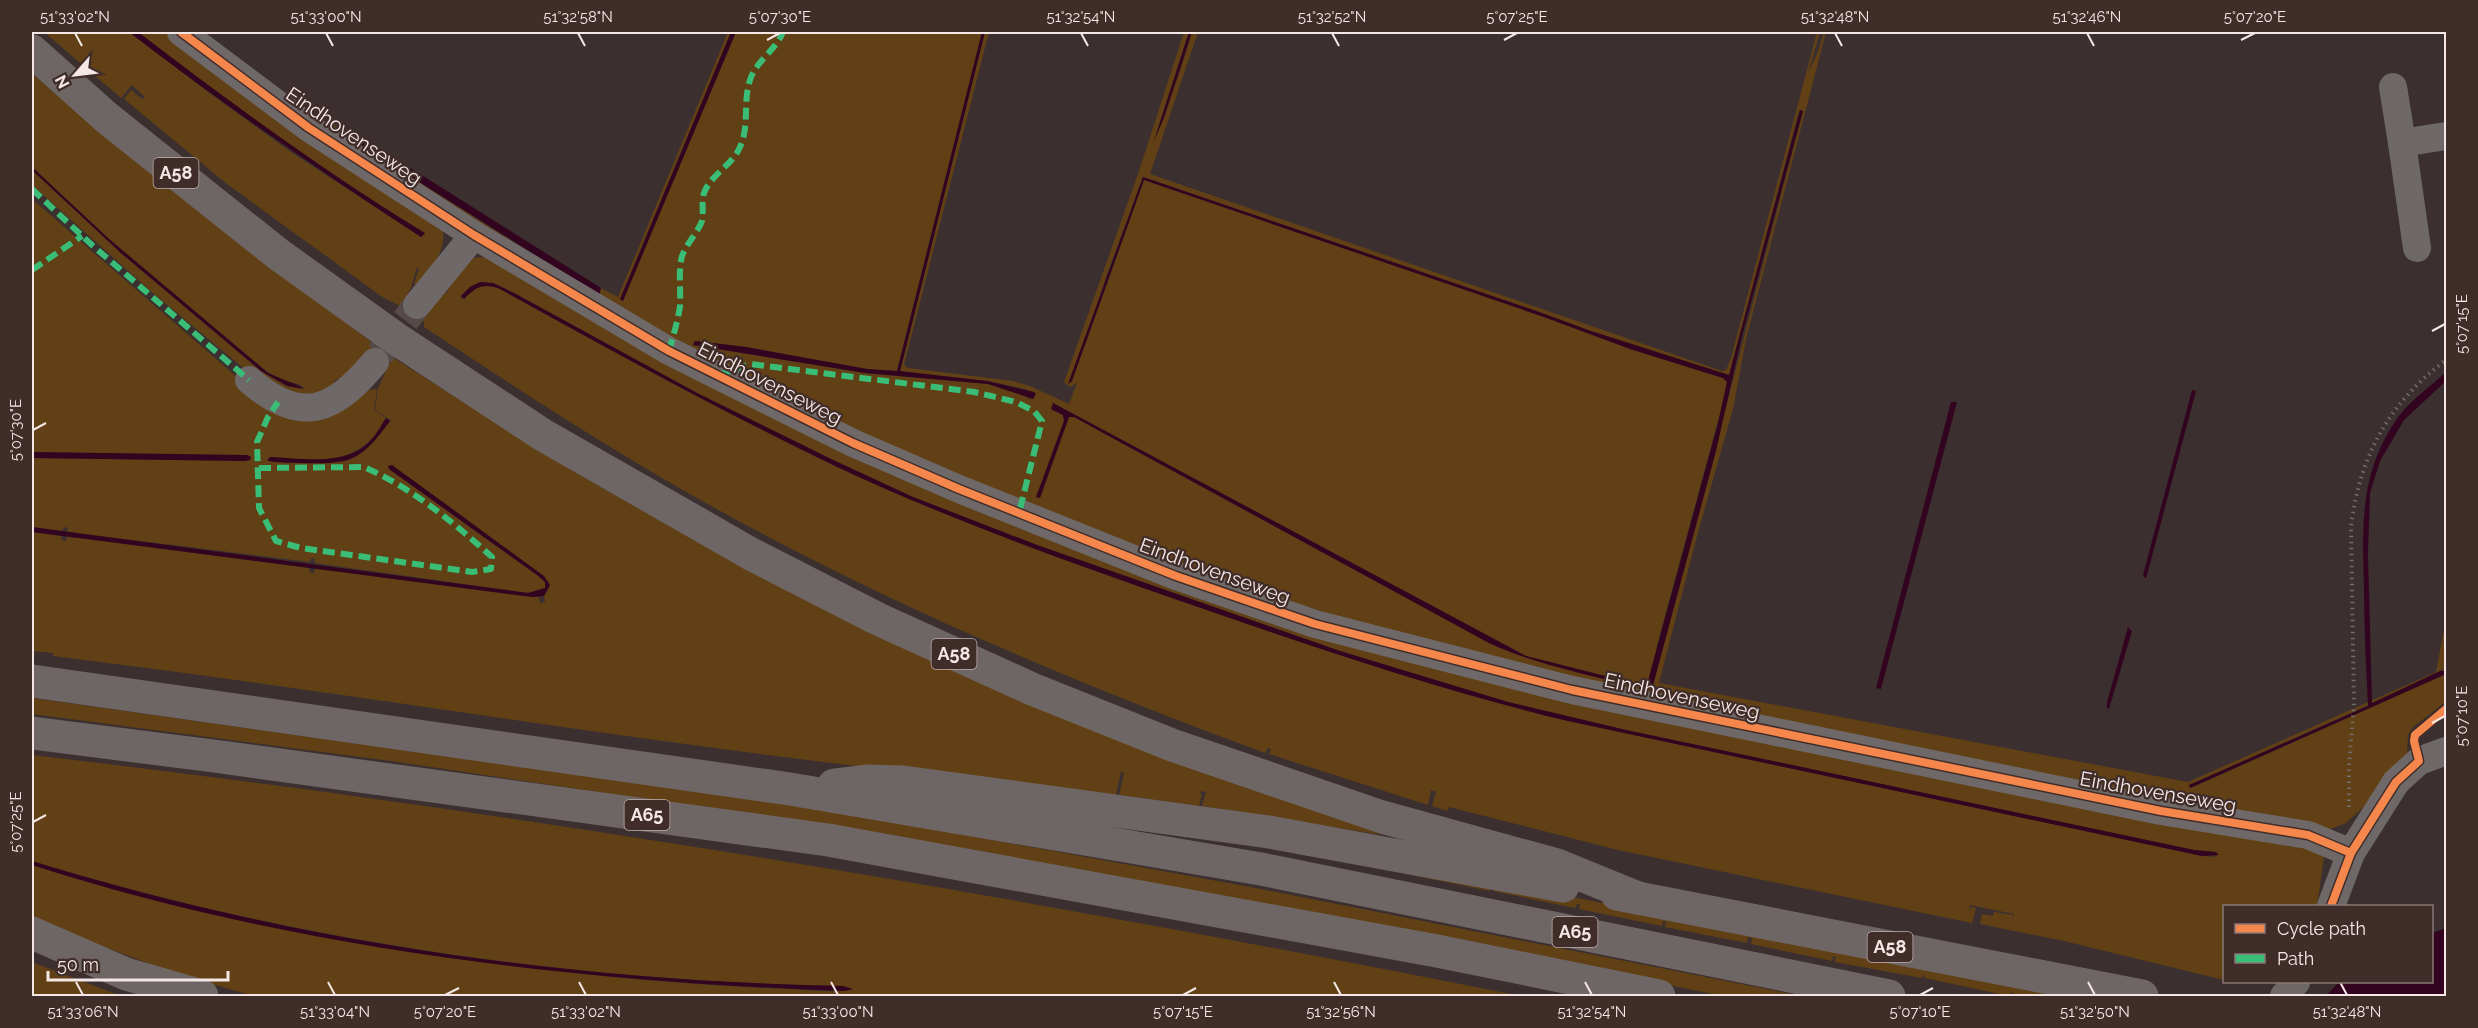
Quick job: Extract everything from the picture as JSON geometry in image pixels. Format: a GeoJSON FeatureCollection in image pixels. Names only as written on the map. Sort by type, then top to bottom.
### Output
{"type":"FeatureCollection","features":[{"type":"Feature","properties":{"kind":"highway","name":"A58"},"geometry":{"type":"LineString","coordinates":[[32,51],[106,118],[269,247],[395,338],[543,435],[751,554],[878,620],[1001,675],[1172,745],[1382,817],[1557,865],[1638,898]]}},
{"type":"Feature","properties":{"kind":"highway","name":"A65"},"geometry":{"type":"LineString","coordinates":[[32,681],[790,789],[1261,869],[1889,996]]}},
{"type":"Feature","properties":{"kind":"highway","name":"A65"},"geometry":{"type":"LineString","coordinates":[[32,734],[226,757],[828,840],[1437,951],[1659,996]]}},
{"type":"Feature","properties":{"kind":"highway","name":"A58"},"geometry":{"type":"LineString","coordinates":[[790,789],[866,782],[903,782],[1269,832],[1638,898],[2142,996]]}},
{"type":"Feature","properties":{"kind":"highway"},"geometry":{"type":"LineString","coordinates":[[32,933],[126,974],[202,996]]}},
{"type":"Feature","properties":{"kind":"street","name":"Eindhovenseweg"},"geometry":{"type":"LineString","coordinates":[[181,32],[309,128],[474,235],[669,351],[853,443],[959,489],[1176,576],[1315,624],[1572,690],[2162,811],[2308,835],[2351,853]]}},
{"type":"Feature","properties":{"kind":"street"},"geometry":{"type":"LineString","coordinates":[[2393,87],[2417,248]]}},
{"type":"Feature","properties":{"kind":"street"},"geometry":{"type":"LineString","coordinates":[[2402,143],[2446,136]]}},
{"type":"Feature","properties":{"kind":"street"},"geometry":{"type":"LineString","coordinates":[[417,305],[474,235]]}},
{"type":"Feature","properties":{"kind":"street"},"geometry":{"type":"LineString","coordinates":[[249,381],[278,402],[300,408],[330,404],[355,386],[375,362]]}},
{"type":"Feature","properties":{"kind":"street"},"geometry":{"type":"LineString","coordinates":[[2331,905],[2351,853],[2396,782],[2419,761],[2446,751]]}},
{"type":"Feature","properties":{"kind":"street"},"geometry":{"type":"LineString","coordinates":[[2284,996],[2294,983]]}},
{"type":"Feature","properties":{"kind":"path"},"geometry":{"type":"LineString","coordinates":[[2349,766],[2355,705],[2351,526],[2355,495],[2379,433],[2410,391],[2446,360]]}},
{"type":"Feature","properties":{"kind":"shaded area"},"geometry":{"type":"Polygon","coordinates":[[[44,32],[129,32],[288,150],[421,237],[425,234],[256,122],[138,32],[168,32],[443,231],[442,246],[436,260],[419,287],[414,284],[419,268],[417,267],[411,288],[402,305],[381,296],[227,184],[124,99],[131,90],[142,99],[145,97],[132,85],[121,98],[44,32]]]}},
{"type":"Feature","properties":{"kind":"shaded area"},"geometry":{"type":"Polygon","coordinates":[[[129,32],[138,32],[279,136],[351,186],[425,233],[421,237],[310,163],[129,32]]]}},
{"type":"Feature","properties":{"kind":"shaded area"},"geometry":{"type":"Polygon","coordinates":[[[728,32],[731,32],[620,299],[623,300],[736,32],[982,32],[897,371],[867,369],[746,347],[695,341],[693,345],[865,373],[988,384],[1022,394],[1031,400],[1026,389],[987,381],[900,372],[985,32],[989,32],[904,365],[908,368],[1013,381],[1030,386],[1069,404],[1077,383],[1070,387],[1064,382],[1139,171],[1184,32],[1189,32],[1154,140],[1192,32],[1198,32],[1150,174],[1722,371],[1726,370],[1731,358],[1817,32],[1820,32],[1808,73],[1824,32],[1826,32],[1746,339],[1733,409],[1659,683],[2188,782],[2436,672],[2446,619],[2446,671],[2443,672],[2441,669],[2440,673],[2190,785],[2191,788],[2446,674],[2446,696],[2444,703],[2412,728],[2408,735],[2407,756],[2368,803],[2346,823],[2328,830],[1599,697],[1192,571],[772,397],[403,184],[322,120],[363,138],[359,144],[578,283],[599,295],[601,288],[618,297],[728,32]],[[1799,111],[1729,375],[1587,330],[1143,177],[1107,274],[1084,348],[1144,180],[1544,317],[1630,349],[1723,378],[1727,381],[1725,395],[1657,645],[1652,688],[1803,111],[1799,111]],[[1053,403],[1052,410],[1063,415],[1064,421],[1037,497],[1040,497],[1069,417],[1074,417],[1489,643],[1554,666],[1621,680],[1526,656],[1053,403]]]}},
{"type":"Feature","properties":{"kind":"shaded area"},"geometry":{"type":"Polygon","coordinates":[[[731,32],[736,32],[623,301],[620,299],[731,32]]]}},
{"type":"Feature","properties":{"kind":"shaded area"},"geometry":{"type":"Polygon","coordinates":[[[982,32],[985,32],[900,371],[987,381],[1034,392],[1036,394],[1033,399],[988,384],[865,373],[693,345],[695,341],[746,347],[867,369],[897,371],[982,32]]]}},
{"type":"Feature","properties":{"kind":"shaded area"},"geometry":{"type":"Polygon","coordinates":[[[1189,32],[1192,32],[1164,118],[1154,141],[1189,32]]]}},
{"type":"Feature","properties":{"kind":"shaded area"},"geometry":{"type":"Polygon","coordinates":[[[32,74],[166,186],[375,345],[348,374],[334,381],[329,399],[270,390],[154,294],[32,185],[32,170],[121,253],[261,371],[287,386],[304,388],[299,384],[283,381],[267,372],[109,239],[32,167],[32,74]]]}},
{"type":"Feature","properties":{"kind":"shaded area"},"geometry":{"type":"Polygon","coordinates":[[[1800,110],[1803,111],[1742,336],[1716,451],[1652,689],[1646,688],[1718,423],[1727,382],[1723,378],[1630,349],[1544,317],[1144,180],[1072,381],[1068,384],[1143,177],[1588,330],[1729,375],[1800,110]]]}},
{"type":"Feature","properties":{"kind":"shaded area"},"geometry":{"type":"Polygon","coordinates":[[[363,138],[601,288],[599,295],[359,144],[363,138]]]}},
{"type":"Feature","properties":{"kind":"shaded area"},"geometry":{"type":"Polygon","coordinates":[[[32,167],[109,239],[267,372],[304,389],[287,386],[261,371],[121,253],[32,170],[32,167]]]}},
{"type":"Feature","properties":{"kind":"shaded area"},"geometry":{"type":"Polygon","coordinates":[[[32,199],[262,399],[377,389],[374,410],[386,418],[375,436],[356,451],[320,460],[270,462],[338,462],[373,443],[392,421],[375,410],[378,389],[392,357],[576,473],[758,576],[1382,835],[1202,806],[1206,792],[1201,791],[1199,806],[1119,795],[1124,773],[1121,772],[1116,795],[974,780],[637,737],[53,656],[53,653],[32,651],[32,532],[62,536],[61,540],[66,541],[67,537],[89,539],[310,568],[309,572],[314,573],[315,568],[539,597],[540,603],[545,602],[544,596],[550,585],[461,515],[391,465],[389,469],[537,575],[545,582],[545,588],[528,593],[315,563],[315,559],[311,558],[310,562],[67,532],[68,528],[64,527],[62,531],[32,527],[32,458],[245,461],[250,456],[32,452],[32,199]]]}},
{"type":"Feature","properties":{"kind":"shaded area"},"geometry":{"type":"Polygon","coordinates":[[[485,257],[648,345],[1302,622],[2280,837],[2324,856],[2317,905],[2223,905],[2223,980],[2064,941],[1980,924],[1982,914],[1993,916],[1994,912],[2013,915],[2012,922],[2014,914],[1970,905],[1969,913],[1971,907],[1976,908],[1972,923],[1618,850],[1449,807],[1447,811],[1432,806],[1436,792],[1431,790],[1428,805],[1269,754],[1271,749],[1268,748],[1265,753],[1122,698],[981,639],[842,574],[706,503],[598,440],[424,327],[424,322],[420,320],[437,298],[450,290],[445,291],[470,258],[485,257]],[[480,282],[470,287],[460,297],[474,306],[464,299],[472,292],[484,286],[498,288],[790,444],[923,505],[1061,559],[1292,639],[1429,683],[1568,721],[2215,857],[2216,852],[2194,850],[1626,730],[1508,702],[1340,651],[1037,545],[913,497],[697,393],[493,283],[480,282]]]}},
{"type":"Feature","properties":{"kind":"shaded area"},"geometry":{"type":"Polygon","coordinates":[[[480,282],[493,283],[514,293],[697,393],[913,497],[1037,545],[1340,651],[1508,702],[1626,730],[2194,850],[2216,852],[2219,855],[2202,856],[1568,721],[1475,697],[1337,654],[1061,559],[923,505],[790,444],[498,288],[484,286],[476,289],[464,299],[461,296],[470,287],[480,282]]]}},
{"type":"Feature","properties":{"kind":"shaded area"},"geometry":{"type":"Polygon","coordinates":[[[2446,372],[2446,381],[2404,420],[2380,461],[2370,493],[2368,553],[2372,703],[2440,671],[2446,671],[2446,674],[2190,788],[2189,785],[2368,706],[2363,541],[2370,477],[2386,436],[2399,416],[2446,372]]]}},
{"type":"Feature","properties":{"kind":"shaded area"},"geometry":{"type":"Polygon","coordinates":[[[2192,390],[2196,391],[2146,579],[2143,575],[2192,390]]]}},
{"type":"Feature","properties":{"kind":"shaded area"},"geometry":{"type":"Polygon","coordinates":[[[1951,402],[1957,402],[1881,689],[1876,688],[1951,402]]]}},
{"type":"Feature","properties":{"kind":"shaded area"},"geometry":{"type":"Polygon","coordinates":[[[1053,403],[1526,656],[1621,680],[1621,683],[1537,661],[1489,643],[1074,417],[1069,417],[1040,498],[1036,497],[1064,421],[1063,415],[1051,409],[1053,403]]]}},
{"type":"Feature","properties":{"kind":"shaded area"},"geometry":{"type":"Polygon","coordinates":[[[386,418],[390,421],[379,435],[361,453],[352,458],[331,463],[267,460],[270,457],[323,459],[349,455],[370,441],[386,418]]]}},
{"type":"Feature","properties":{"kind":"shaded area"},"geometry":{"type":"Polygon","coordinates":[[[32,452],[247,455],[251,457],[250,460],[245,461],[32,458],[32,452]]]}},
{"type":"Feature","properties":{"kind":"shaded area"},"geometry":{"type":"Polygon","coordinates":[[[392,465],[544,576],[550,585],[544,596],[532,597],[32,532],[32,527],[528,593],[545,588],[545,582],[537,575],[389,469],[388,466],[392,465]]]}},
{"type":"Feature","properties":{"kind":"shaded area"},"geometry":{"type":"Polygon","coordinates":[[[2128,627],[2132,631],[2109,709],[2107,702],[2128,627]]]}},
{"type":"Feature","properties":{"kind":"shaded area"},"geometry":{"type":"Polygon","coordinates":[[[32,698],[770,802],[943,831],[1261,889],[1801,996],[1723,996],[1409,933],[733,812],[391,761],[32,714],[32,698]]]}},
{"type":"Feature","properties":{"kind":"shaded area"},"geometry":{"type":"Polygon","coordinates":[[[32,755],[406,803],[779,861],[1151,925],[1521,996],[254,996],[176,974],[32,919],[32,865],[183,906],[335,938],[411,951],[644,980],[820,991],[852,990],[843,986],[638,976],[433,952],[230,914],[32,861],[32,755]]]}},
{"type":"Feature","properties":{"kind":"shaded area"},"geometry":{"type":"Polygon","coordinates":[[[32,861],[230,914],[331,935],[433,952],[535,966],[638,976],[740,983],[843,986],[853,989],[844,991],[638,979],[433,956],[230,919],[131,894],[32,865],[32,861]]]}},
{"type":"Feature","properties":{"kind":"shaded area"},"geometry":{"type":"Polygon","coordinates":[[[1406,874],[1508,884],[2063,996],[2012,996],[2011,992],[2009,996],[1925,978],[1923,974],[1922,978],[1835,962],[1836,957],[1833,956],[1832,961],[1751,944],[1752,938],[1748,937],[1747,943],[1665,927],[1666,921],[1663,921],[1662,926],[1579,909],[1580,904],[1577,904],[1575,908],[1493,891],[1494,887],[1491,886],[1490,891],[1406,874]]]}},
{"type":"Feature","properties":{"kind":"shaded area"},"geometry":{"type":"Polygon","coordinates":[[[2446,928],[2446,996],[2326,996],[2338,983],[2433,983],[2433,933],[2446,928]]]}},
{"type":"Feature","properties":{"kind":"shaded area"},"geometry":{"type":"Polygon","coordinates":[[[32,962],[121,996],[32,996],[32,962]]]}},
{"type":"Feature","properties":{"kind":"tunnel"},"geometry":{"type":"LineString","coordinates":[[380,354],[417,305]]}},
{"type":"Feature","properties":{"kind":"marked path"},"geometry":{"type":"LineString","coordinates":[[669,351],[680,306],[682,256],[702,221],[704,193],[738,151],[744,133],[750,80],[783,32]]}},
{"type":"Feature","properties":{"kind":"marked path"},"geometry":{"type":"LineString","coordinates":[[32,189],[93,246],[249,380]]}},
{"type":"Feature","properties":{"kind":"marked path"},"geometry":{"type":"LineString","coordinates":[[32,270],[82,236]]}},
{"type":"Feature","properties":{"kind":"marked path"},"geometry":{"type":"LineString","coordinates":[[718,375],[750,364],[974,392],[1016,402],[1034,411],[1042,421],[1019,513]]}},
{"type":"Feature","properties":{"kind":"marked path"},"geometry":{"type":"LineString","coordinates":[[259,468],[364,467],[415,495],[447,519],[492,557],[491,569],[472,572],[301,548],[276,541],[259,508],[257,442],[268,417],[278,402]]}},
{"type":"Feature","properties":{"kind":"cycle path"},"geometry":{"type":"LineString","coordinates":[[181,32],[309,128],[474,235],[669,351],[853,443],[959,489],[1176,576],[1315,624],[1572,690],[2161,811],[2308,835],[2351,853]]}},
{"type":"Feature","properties":{"kind":"cycle path"},"geometry":{"type":"LineString","coordinates":[[2331,905],[2351,853],[2396,782],[2419,761],[2414,741],[2415,735],[2446,709]]}}]}
